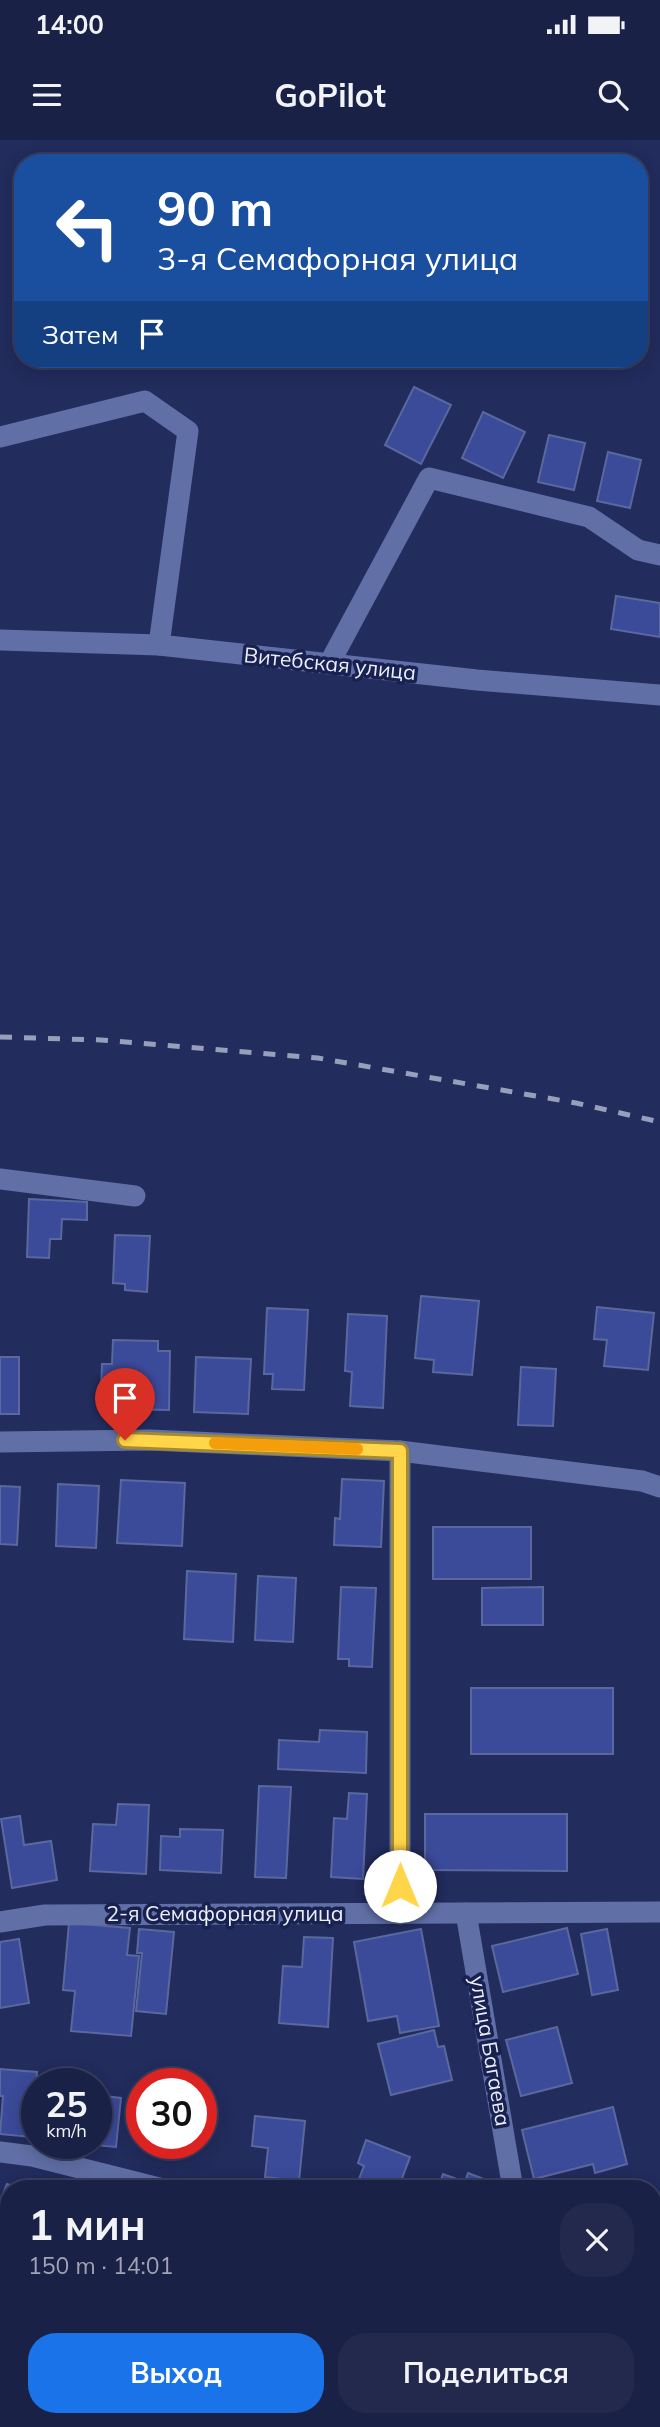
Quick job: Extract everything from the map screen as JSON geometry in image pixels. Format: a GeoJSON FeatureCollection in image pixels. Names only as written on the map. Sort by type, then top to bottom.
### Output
{"type":"FeatureCollection","features":[{"type":"Feature","properties":{"kind":"street"},"geometry":{"type":"LineString","coordinates":[[0,436],[145,401],[188,431],[159,645]]}},
{"type":"Feature","properties":{"kind":"street"},"geometry":{"type":"LineString","coordinates":[[329,664],[429,478],[589,517],[638,551],[660,555]]}},
{"type":"Feature","properties":{"kind":"street","name":"Витебская улица"},"geometry":{"type":"LineString","coordinates":[[0,640],[159,645],[660,695]]}},
{"type":"Feature","properties":{"kind":"street"},"geometry":{"type":"LineString","coordinates":[[0,1179],[135,1196]]}},
{"type":"Feature","properties":{"kind":"street"},"geometry":{"type":"LineString","coordinates":[[0,1442],[150,1440],[400,1451],[642,1480],[660,1487]]}},
{"type":"Feature","properties":{"kind":"street"},"geometry":{"type":"LineString","coordinates":[[400,1451],[400,1914]]}},
{"type":"Feature","properties":{"kind":"street","name":"2-я Семафорная улица"},"geometry":{"type":"LineString","coordinates":[[0,1922],[45,1915],[660,1912]]}},
{"type":"Feature","properties":{"kind":"street","name":"улица Багаева"},"geometry":{"type":"LineString","coordinates":[[466,1913],[511,2180]]}},
{"type":"Feature","properties":{"kind":"street"},"geometry":{"type":"LineString","coordinates":[[0,2152],[32,2156],[127,2180]]}},
{"type":"Feature","properties":{"kind":"building"},"geometry":{"type":"Polygon","coordinates":[[[414,387],[451,405],[421,464],[385,445],[414,387]]]}},
{"type":"Feature","properties":{"kind":"building"},"geometry":{"type":"Polygon","coordinates":[[[483,412],[525,432],[503,478],[462,458],[483,412]]]}},
{"type":"Feature","properties":{"kind":"building"},"geometry":{"type":"Polygon","coordinates":[[[549,435],[585,443],[574,490],[538,482],[549,435]]]}},
{"type":"Feature","properties":{"kind":"building"},"geometry":{"type":"Polygon","coordinates":[[[608,452],[641,460],[630,508],[597,501],[608,452]]]}},
{"type":"Feature","properties":{"kind":"building"},"geometry":{"type":"Polygon","coordinates":[[[616,596],[660,603],[660,637],[611,629],[616,596]]]}},
{"type":"Feature","properties":{"kind":"building"},"geometry":{"type":"Polygon","coordinates":[[[29,1199],[87,1202],[87,1220],[62,1219],[61,1239],[50,1239],[49,1258],[27,1257],[29,1199]]]}},
{"type":"Feature","properties":{"kind":"building"},"geometry":{"type":"Polygon","coordinates":[[[115,1235],[150,1236],[147,1292],[125,1290],[125,1284],[113,1283],[115,1235]]]}},
{"type":"Feature","properties":{"kind":"building"},"geometry":{"type":"Polygon","coordinates":[[[421,1296],[479,1301],[472,1375],[433,1372],[434,1360],[415,1358],[421,1296]]]}},
{"type":"Feature","properties":{"kind":"building"},"geometry":{"type":"Polygon","coordinates":[[[597,1307],[654,1313],[648,1370],[604,1366],[607,1340],[594,1339],[597,1307]]]}},
{"type":"Feature","properties":{"kind":"building"},"geometry":{"type":"Polygon","coordinates":[[[267,1308],[308,1310],[304,1390],[272,1389],[273,1374],[264,1374],[267,1308]]]}},
{"type":"Feature","properties":{"kind":"building"},"geometry":{"type":"Polygon","coordinates":[[[348,1314],[387,1316],[383,1408],[350,1406],[352,1372],[345,1371],[348,1314]]]}},
{"type":"Feature","properties":{"kind":"building"},"geometry":{"type":"Polygon","coordinates":[[[113,1340],[158,1341],[158,1351],[170,1351],[169,1410],[111,1409],[112,1391],[101,1391],[102,1364],[112,1364],[113,1340]]]}},
{"type":"Feature","properties":{"kind":"building"},"geometry":{"type":"Polygon","coordinates":[[[0,1357],[19,1357],[19,1414],[0,1414],[0,1357]]]}},
{"type":"Feature","properties":{"kind":"building"},"geometry":{"type":"Polygon","coordinates":[[[196,1357],[251,1359],[248,1414],[194,1412],[196,1357]]]}},
{"type":"Feature","properties":{"kind":"building"},"geometry":{"type":"Polygon","coordinates":[[[521,1367],[556,1369],[553,1426],[518,1425],[521,1367]]]}},
{"type":"Feature","properties":{"kind":"building"},"geometry":{"type":"Polygon","coordinates":[[[342,1479],[384,1481],[381,1547],[334,1545],[335,1518],[340,1519],[342,1479]]]}},
{"type":"Feature","properties":{"kind":"building"},"geometry":{"type":"Polygon","coordinates":[[[121,1480],[185,1483],[182,1546],[117,1543],[121,1480]]]}},
{"type":"Feature","properties":{"kind":"building"},"geometry":{"type":"Polygon","coordinates":[[[58,1484],[99,1486],[96,1548],[56,1546],[58,1484]]]}},
{"type":"Feature","properties":{"kind":"building"},"geometry":{"type":"Polygon","coordinates":[[[0,1486],[20,1487],[17,1545],[0,1544],[0,1486]]]}},
{"type":"Feature","properties":{"kind":"building"},"geometry":{"type":"Polygon","coordinates":[[[433,1527],[531,1527],[531,1579],[433,1579],[433,1527]]]}},
{"type":"Feature","properties":{"kind":"building"},"geometry":{"type":"Polygon","coordinates":[[[187,1571],[236,1574],[233,1642],[184,1639],[187,1571]]]}},
{"type":"Feature","properties":{"kind":"building"},"geometry":{"type":"Polygon","coordinates":[[[258,1576],[296,1578],[293,1642],[255,1640],[258,1576]]]}},
{"type":"Feature","properties":{"kind":"building"},"geometry":{"type":"Polygon","coordinates":[[[341,1587],[376,1588],[372,1667],[349,1666],[349,1659],[338,1659],[341,1587]]]}},
{"type":"Feature","properties":{"kind":"building"},"geometry":{"type":"Polygon","coordinates":[[[543,1587],[543,1625],[482,1625],[482,1588],[543,1587]]]}},
{"type":"Feature","properties":{"kind":"building"},"geometry":{"type":"Polygon","coordinates":[[[471,1688],[613,1688],[613,1754],[471,1754],[471,1688]]]}},
{"type":"Feature","properties":{"kind":"building"},"geometry":{"type":"Polygon","coordinates":[[[320,1730],[367,1732],[366,1773],[278,1769],[279,1740],[319,1742],[320,1730]]]}},
{"type":"Feature","properties":{"kind":"building"},"geometry":{"type":"Polygon","coordinates":[[[259,1786],[291,1787],[286,1878],[255,1877],[259,1786]]]}},
{"type":"Feature","properties":{"kind":"building"},"geometry":{"type":"Polygon","coordinates":[[[349,1793],[367,1794],[363,1879],[331,1877],[334,1818],[347,1819],[349,1793]]]}},
{"type":"Feature","properties":{"kind":"building"},"geometry":{"type":"Polygon","coordinates":[[[118,1804],[149,1805],[146,1874],[90,1871],[93,1824],[116,1825],[118,1804]]]}},
{"type":"Feature","properties":{"kind":"building"},"geometry":{"type":"Polygon","coordinates":[[[425,1814],[567,1814],[567,1871],[425,1870],[425,1814]]]}},
{"type":"Feature","properties":{"kind":"building"},"geometry":{"type":"Polygon","coordinates":[[[20,1816],[24,1845],[51,1841],[57,1880],[12,1888],[1,1819],[20,1816]]]}},
{"type":"Feature","properties":{"kind":"building"},"geometry":{"type":"Polygon","coordinates":[[[180,1829],[223,1830],[221,1873],[160,1870],[161,1836],[180,1837],[180,1829]]]}},
{"type":"Feature","properties":{"kind":"building"},"geometry":{"type":"Polygon","coordinates":[[[69,1923],[130,1928],[127,1955],[139,1956],[131,2036],[71,2031],[75,1991],[63,1990],[69,1923]]]}},
{"type":"Feature","properties":{"kind":"building"},"geometry":{"type":"Polygon","coordinates":[[[567,1928],[578,1974],[503,1992],[492,1946],[567,1928]]]}},
{"type":"Feature","properties":{"kind":"building"},"geometry":{"type":"Polygon","coordinates":[[[139,1929],[174,1932],[166,2014],[136,2011],[142,1953],[137,1953],[139,1929]]]}},
{"type":"Feature","properties":{"kind":"building"},"geometry":{"type":"Polygon","coordinates":[[[421,1929],[439,2026],[400,2033],[397,2016],[368,2021],[354,1942],[421,1929]]]}},
{"type":"Feature","properties":{"kind":"building"},"geometry":{"type":"Polygon","coordinates":[[[607,1929],[618,1990],[592,1995],[581,1934],[607,1929]]]}},
{"type":"Feature","properties":{"kind":"building"},"geometry":{"type":"Polygon","coordinates":[[[304,1937],[333,1938],[328,2027],[279,2023],[283,1966],[302,1967],[304,1937]]]}},
{"type":"Feature","properties":{"kind":"building"},"geometry":{"type":"Polygon","coordinates":[[[19,1939],[29,2003],[0,2008],[0,1942],[19,1939]]]}},
{"type":"Feature","properties":{"kind":"building"},"geometry":{"type":"Polygon","coordinates":[[[557,2027],[572,2083],[521,2096],[506,2040],[557,2027]]]}},
{"type":"Feature","properties":{"kind":"building"},"geometry":{"type":"Polygon","coordinates":[[[434,2030],[438,2047],[444,2046],[452,2080],[391,2095],[378,2044],[434,2030]]]}},
{"type":"Feature","properties":{"kind":"building"},"geometry":{"type":"Polygon","coordinates":[[[0,2069],[21,2071],[21,2136],[0,2134],[3,2096],[0,2096],[0,2069]]]}},
{"type":"Feature","properties":{"kind":"building"},"geometry":{"type":"Polygon","coordinates":[[[112,2097],[121,2098],[116,2147],[112,2147],[112,2097]]]}},
{"type":"Feature","properties":{"kind":"building"},"geometry":{"type":"Polygon","coordinates":[[[613,2107],[627,2164],[595,2173],[593,2164],[534,2179],[522,2130],[613,2107]]]}},
{"type":"Feature","properties":{"kind":"building"},"geometry":{"type":"Polygon","coordinates":[[[255,2116],[305,2121],[299,2180],[265,2177],[268,2148],[252,2146],[255,2116]]]}},
{"type":"Feature","properties":{"kind":"building"},"geometry":{"type":"Polygon","coordinates":[[[366,2140],[410,2157],[401,2180],[359,2180],[364,2166],[358,2163],[366,2140]]]}},
{"type":"Feature","properties":{"kind":"building"},"geometry":{"type":"Polygon","coordinates":[[[468,2173],[486,2180],[466,2180],[468,2173]]]}},
{"type":"Feature","properties":{"kind":"building"},"geometry":{"type":"Polygon","coordinates":[[[443,2174],[460,2180],[441,2180],[443,2174]]]}},
{"type":"Feature","properties":{"kind":"railway"},"geometry":{"type":"LineString","coordinates":[[0,1037],[101,1040],[318,1058],[576,1103],[660,1122]]}},
{"type":"Feature","properties":{"kind":"slow traffic"},"geometry":{"type":"LineString","coordinates":[[215,1443],[357,1449]]}},
{"type":"Feature","properties":{"kind":"route"},"geometry":{"type":"LineString","coordinates":[[125,1440],[400,1451],[400,1886]]}}]}
